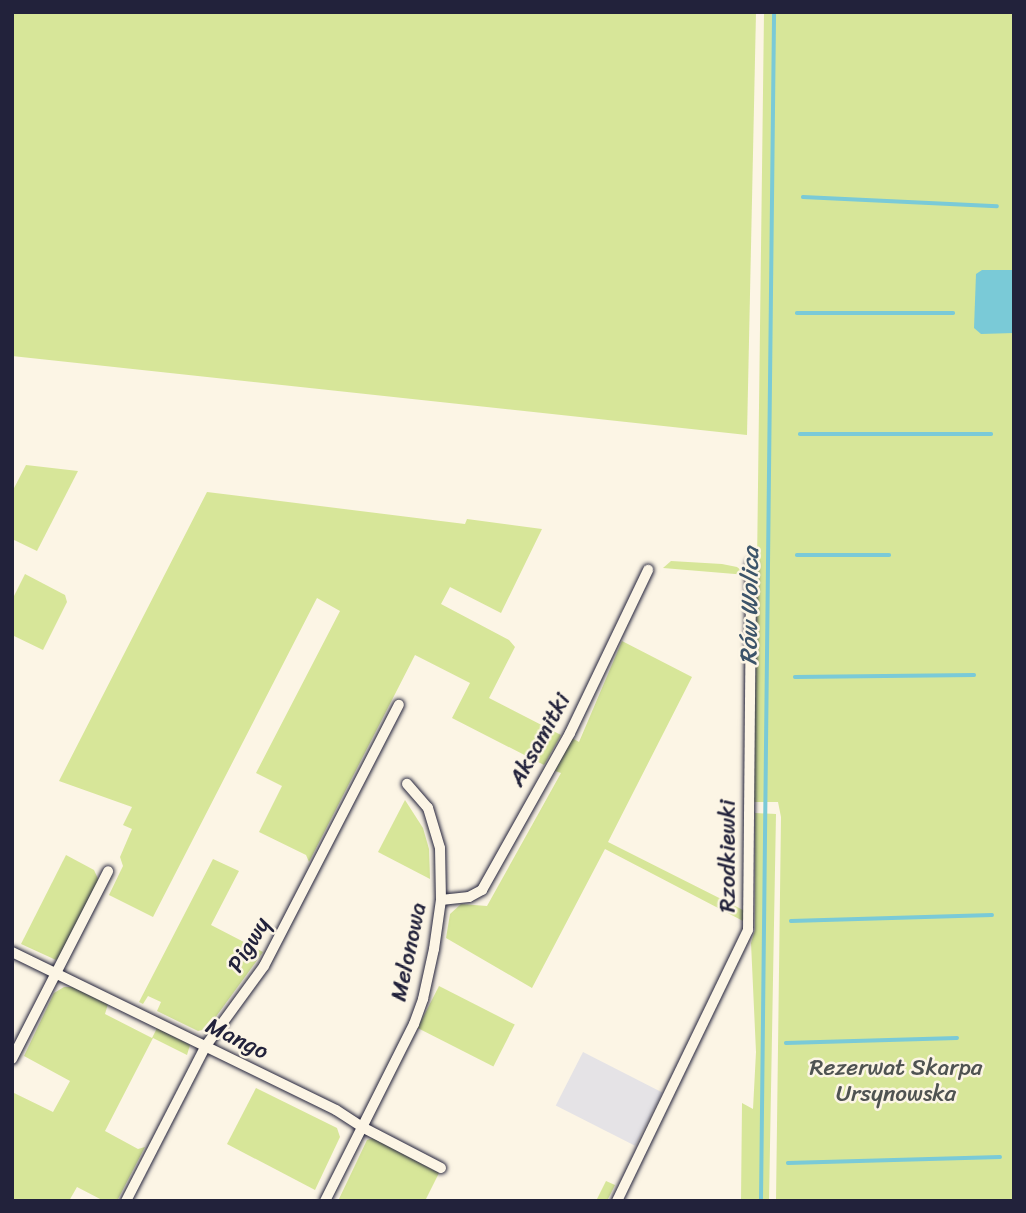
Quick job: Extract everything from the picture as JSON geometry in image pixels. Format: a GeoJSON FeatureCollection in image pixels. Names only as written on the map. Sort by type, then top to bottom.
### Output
{"type":"FeatureCollection","features":[{"type":"Feature","properties":{"kind":"street","name":"Rzodkiewki"},"geometry":{"type":"LineString","coordinates":[[617,1201],[748,930],[751,565]]}},
{"type":"Feature","properties":{"kind":"street","name":"Aksamitki"},"geometry":{"type":"LineString","coordinates":[[441,900],[469,897],[482,890],[572,729],[648,569]]}},
{"type":"Feature","properties":{"kind":"street","name":"Pigwy"},"geometry":{"type":"LineString","coordinates":[[126,1201],[205,1047],[264,966],[399,705]]}},
{"type":"Feature","properties":{"kind":"street","name":"Melonowa"},"geometry":{"type":"LineString","coordinates":[[325,1201],[423,999],[441,900],[442,863],[437,832],[424,802],[407,784]]}},
{"type":"Feature","properties":{"kind":"street"},"geometry":{"type":"LineString","coordinates":[[12,1059],[108,871]]}},
{"type":"Feature","properties":{"kind":"street","name":"Mango"},"geometry":{"type":"LineString","coordinates":[[12,952],[336,1110],[362,1127],[441,1168]]}},
{"type":"Feature","properties":{"kind":"shaded area"},"geometry":{"type":"Polygon","coordinates":[[[583,1052],[662,1092],[635,1146],[556,1105],[583,1052]]]}},
{"type":"Feature","properties":{"kind":"green space"},"geometry":{"type":"Polygon","coordinates":[[[12,12],[756,12],[747,435],[12,356],[12,12]]]}},
{"type":"Feature","properties":{"kind":"green space","name":"Rezerwat Skarpa Ursynowska"},"geometry":{"type":"Polygon","coordinates":[[[764,12],[1014,12],[1014,1201],[776,1201],[781,817],[778,802],[754,802],[764,12]]]}},
{"type":"Feature","properties":{"kind":"green space"},"geometry":{"type":"Polygon","coordinates":[[[26,465],[78,471],[37,551],[12,539],[12,492],[26,465]]]}},
{"type":"Feature","properties":{"kind":"green space"},"geometry":{"type":"Polygon","coordinates":[[[207,492],[465,524],[467,519],[542,529],[501,613],[450,587],[441,604],[509,640],[515,647],[489,698],[561,735],[544,765],[452,718],[470,683],[415,655],[309,862],[306,855],[259,832],[282,786],[256,773],[340,611],[317,598],[153,917],[109,895],[123,866],[120,857],[132,829],[123,825],[132,807],[59,781],[207,492]]]}},
{"type":"Feature","properties":{"kind":"green space"},"geometry":{"type":"Polygon","coordinates":[[[671,561],[722,564],[737,567],[747,575],[663,568],[671,561]]]}},
{"type":"Feature","properties":{"kind":"green space"},"geometry":{"type":"Polygon","coordinates":[[[25,574],[65,595],[67,602],[43,650],[12,635],[12,600],[25,574]]]}},
{"type":"Feature","properties":{"kind":"green space"},"geometry":{"type":"Polygon","coordinates":[[[622,641],[692,677],[608,842],[745,911],[743,921],[605,849],[532,988],[446,938],[450,914],[461,904],[487,906],[561,773],[555,771],[572,738],[579,742],[622,641]]]}},
{"type":"Feature","properties":{"kind":"green space"},"geometry":{"type":"Polygon","coordinates":[[[405,800],[423,828],[429,849],[430,879],[378,852],[405,800]]]}},
{"type":"Feature","properties":{"kind":"green space"},"geometry":{"type":"Polygon","coordinates":[[[755,813],[776,814],[769,1201],[741,1201],[742,1103],[753,1109],[756,1052],[751,943],[755,930],[755,813]]]}},
{"type":"Feature","properties":{"kind":"green space"},"geometry":{"type":"Polygon","coordinates":[[[66,855],[94,870],[99,881],[64,953],[56,960],[21,944],[66,855]]]}},
{"type":"Feature","properties":{"kind":"green space"},"geometry":{"type":"Polygon","coordinates":[[[213,859],[239,871],[211,925],[263,952],[207,1029],[198,1031],[157,1011],[161,1002],[148,996],[143,1004],[139,1002],[213,859]]]}},
{"type":"Feature","properties":{"kind":"green space"},"geometry":{"type":"Polygon","coordinates":[[[439,986],[515,1025],[493,1066],[418,1028],[439,986]]]}},
{"type":"Feature","properties":{"kind":"green space"},"geometry":{"type":"Polygon","coordinates":[[[64,987],[73,987],[108,1004],[105,1014],[152,1038],[157,1028],[190,1045],[187,1055],[153,1038],[105,1131],[138,1149],[145,1147],[117,1201],[104,1201],[77,1187],[69,1201],[12,1201],[12,1092],[53,1112],[70,1081],[24,1056],[54,993],[64,987]]]}},
{"type":"Feature","properties":{"kind":"green space"},"geometry":{"type":"Polygon","coordinates":[[[256,1088],[337,1128],[340,1137],[315,1190],[227,1144],[256,1088]]]}},
{"type":"Feature","properties":{"kind":"green space"},"geometry":{"type":"Polygon","coordinates":[[[373,1138],[439,1173],[425,1201],[338,1201],[367,1140],[373,1138]]]}},
{"type":"Feature","properties":{"kind":"green space"},"geometry":{"type":"Polygon","coordinates":[[[606,1181],[615,1185],[607,1201],[596,1201],[606,1181]]]}},
{"type":"Feature","properties":{"kind":"water"},"geometry":{"type":"Polygon","coordinates":[[[982,270],[1014,270],[1014,333],[981,334],[974,328],[976,274],[982,270]]]}},
{"type":"Feature","properties":{"kind":"waterway","name":"Rów Wolica"},"geometry":{"type":"LineString","coordinates":[[761,1201],[774,12]]}},
{"type":"Feature","properties":{"kind":"waterway"},"geometry":{"type":"LineString","coordinates":[[803,197],[997,206]]}},
{"type":"Feature","properties":{"kind":"waterway"},"geometry":{"type":"LineString","coordinates":[[797,313],[953,313]]}},
{"type":"Feature","properties":{"kind":"waterway"},"geometry":{"type":"LineString","coordinates":[[800,434],[991,434]]}},
{"type":"Feature","properties":{"kind":"waterway"},"geometry":{"type":"LineString","coordinates":[[797,555],[889,555]]}},
{"type":"Feature","properties":{"kind":"waterway"},"geometry":{"type":"LineString","coordinates":[[795,677],[974,675]]}},
{"type":"Feature","properties":{"kind":"waterway"},"geometry":{"type":"LineString","coordinates":[[791,921],[992,915]]}},
{"type":"Feature","properties":{"kind":"waterway"},"geometry":{"type":"LineString","coordinates":[[786,1043],[957,1038]]}},
{"type":"Feature","properties":{"kind":"waterway"},"geometry":{"type":"LineString","coordinates":[[788,1163],[1000,1157]]}}]}
